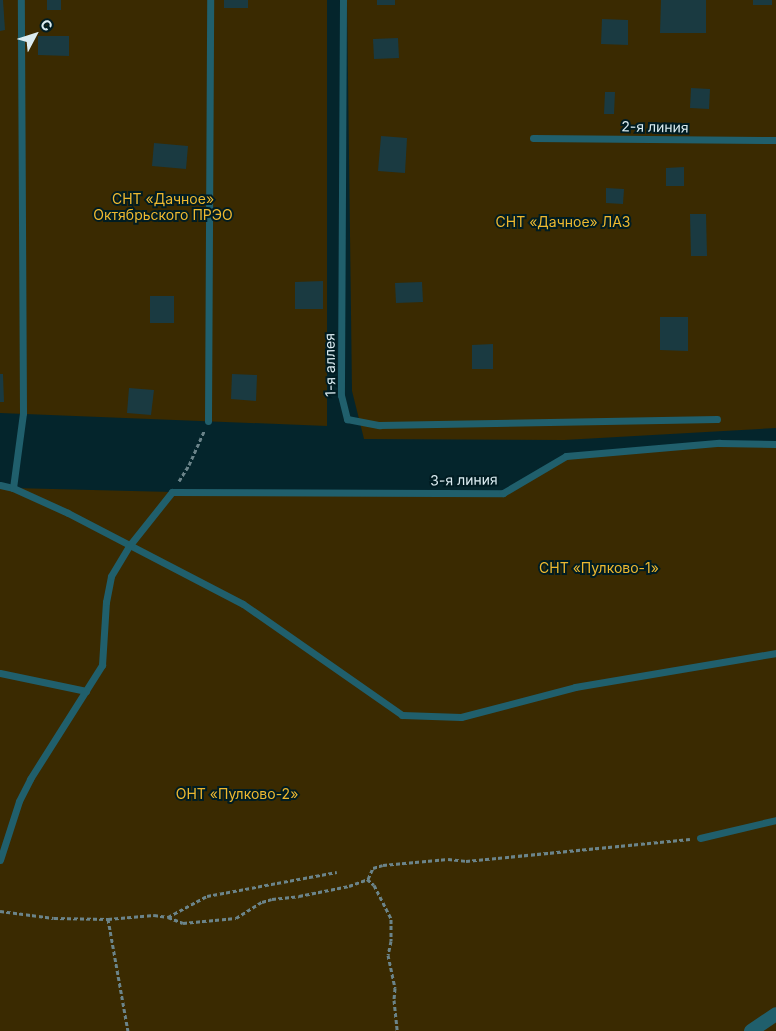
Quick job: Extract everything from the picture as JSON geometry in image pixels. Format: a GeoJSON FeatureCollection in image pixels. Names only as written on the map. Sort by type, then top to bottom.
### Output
{"type":"FeatureCollection","features":[{"type":"Feature","properties":{"kind":"street"},"geometry":{"type":"LineString","coordinates":[[751,1031],[776,1014]]}},
{"type":"Feature","properties":{"kind":"lane"},"geometry":{"type":"LineString","coordinates":[[13,488],[23,413],[21,0]]}},
{"type":"Feature","properties":{"kind":"lane"},"geometry":{"type":"LineString","coordinates":[[208,421],[210,0]]}},
{"type":"Feature","properties":{"kind":"lane","name":"1-я аллея"},"geometry":{"type":"LineString","coordinates":[[343,0],[341,395],[347,418],[379,425],[717,419]]}},
{"type":"Feature","properties":{"kind":"lane","name":"2-я линия"},"geometry":{"type":"LineString","coordinates":[[533,138],[776,140]]}},
{"type":"Feature","properties":{"kind":"lane","name":"3-я линия"},"geometry":{"type":"LineString","coordinates":[[172,492],[300,494],[503,493],[566,456],[719,443],[776,444]]}},
{"type":"Feature","properties":{"kind":"lane"},"geometry":{"type":"LineString","coordinates":[[0,485],[13,488],[68,513],[243,604],[402,715],[461,717],[575,687],[776,653]]}},
{"type":"Feature","properties":{"kind":"lane"},"geometry":{"type":"LineString","coordinates":[[0,860],[19,801],[30,779],[102,664],[106,602],[111,576],[129,546],[172,492]]}},
{"type":"Feature","properties":{"kind":"lane"},"geometry":{"type":"LineString","coordinates":[[0,674],[86,691]]}},
{"type":"Feature","properties":{"kind":"lane"},"geometry":{"type":"LineString","coordinates":[[700,838],[776,820]]}},
{"type":"Feature","properties":{"kind":"path"},"geometry":{"type":"LineString","coordinates":[[172,492],[189,465],[208,421]]}},
{"type":"Feature","properties":{"kind":"path"},"geometry":{"type":"LineString","coordinates":[[0,911],[54,918],[108,919],[154,915],[168,917],[183,923],[236,918],[262,902],[272,899],[350,886],[367,879],[373,868],[383,865],[448,859],[466,861],[700,838]]}},
{"type":"Feature","properties":{"kind":"path"},"geometry":{"type":"LineString","coordinates":[[168,917],[207,896],[337,872]]}},
{"type":"Feature","properties":{"kind":"path"},"geometry":{"type":"LineString","coordinates":[[367,879],[374,885],[391,919],[391,941],[388,954],[395,988],[394,1000],[397,1031]]}},
{"type":"Feature","properties":{"kind":"path"},"geometry":{"type":"LineString","coordinates":[[108,919],[128,1031]]}},
{"type":"Feature","properties":{"kind":"green space","name":"СНТ «Дачное» Октябрьского ПРЭО"},"geometry":{"type":"Polygon","coordinates":[[[0,0],[327,0],[327,426],[0,413],[0,0]]]}},
{"type":"Feature","properties":{"kind":"green space","name":"СНТ «Дачное» ЛАЗ"},"geometry":{"type":"Polygon","coordinates":[[[347,0],[776,0],[776,428],[564,440],[364,439],[352,391],[347,0]]]}},
{"type":"Feature","properties":{"kind":"green space","name":"ОНТ «Пулково-2»"},"geometry":{"type":"Polygon","coordinates":[[[776,444],[776,1031],[0,1031],[0,485],[13,488],[172,492],[503,493],[566,456],[641,450],[776,444]]]}},
{"type":"Feature","properties":{"kind":"building"},"geometry":{"type":"Polygon","coordinates":[[[0,0],[3,0],[5,30],[0,31],[0,0]]]}},
{"type":"Feature","properties":{"kind":"building"},"geometry":{"type":"Polygon","coordinates":[[[47,0],[61,0],[61,10],[47,10],[47,0]]]}},
{"type":"Feature","properties":{"kind":"building"},"geometry":{"type":"Polygon","coordinates":[[[224,0],[248,0],[248,8],[224,8],[224,0]]]}},
{"type":"Feature","properties":{"kind":"building"},"geometry":{"type":"Polygon","coordinates":[[[377,0],[395,0],[395,5],[377,5],[377,0]]]}},
{"type":"Feature","properties":{"kind":"building"},"geometry":{"type":"Polygon","coordinates":[[[661,0],[706,0],[706,33],[660,33],[661,0]]]}},
{"type":"Feature","properties":{"kind":"building"},"geometry":{"type":"Polygon","coordinates":[[[753,0],[772,0],[772,5],[753,5],[753,0]]]}},
{"type":"Feature","properties":{"kind":"building"},"geometry":{"type":"Polygon","coordinates":[[[602,19],[628,20],[628,45],[601,44],[602,19]]]}},
{"type":"Feature","properties":{"kind":"building"},"geometry":{"type":"Polygon","coordinates":[[[38,36],[69,36],[69,56],[38,55],[38,36]]]}},
{"type":"Feature","properties":{"kind":"building"},"geometry":{"type":"Polygon","coordinates":[[[398,38],[399,58],[374,59],[373,39],[398,38]]]}},
{"type":"Feature","properties":{"kind":"building"},"geometry":{"type":"Polygon","coordinates":[[[691,88],[710,89],[709,109],[690,108],[691,88]]]}},
{"type":"Feature","properties":{"kind":"building"},"geometry":{"type":"Polygon","coordinates":[[[605,92],[615,92],[614,114],[604,114],[605,92]]]}},
{"type":"Feature","properties":{"kind":"building"},"geometry":{"type":"Polygon","coordinates":[[[381,136],[407,138],[405,173],[378,171],[381,136]]]}},
{"type":"Feature","properties":{"kind":"building"},"geometry":{"type":"Polygon","coordinates":[[[154,143],[188,146],[186,169],[152,166],[154,143]]]}},
{"type":"Feature","properties":{"kind":"building"},"geometry":{"type":"Polygon","coordinates":[[[684,167],[684,186],[666,186],[666,168],[684,167]]]}},
{"type":"Feature","properties":{"kind":"building"},"geometry":{"type":"Polygon","coordinates":[[[606,188],[624,189],[623,204],[606,203],[606,188]]]}},
{"type":"Feature","properties":{"kind":"building"},"geometry":{"type":"Polygon","coordinates":[[[690,214],[706,214],[707,256],[691,256],[690,214]]]}},
{"type":"Feature","properties":{"kind":"building"},"geometry":{"type":"Polygon","coordinates":[[[323,281],[323,309],[295,309],[295,282],[323,281]]]}},
{"type":"Feature","properties":{"kind":"building"},"geometry":{"type":"Polygon","coordinates":[[[422,282],[423,302],[396,303],[395,283],[422,282]]]}},
{"type":"Feature","properties":{"kind":"building"},"geometry":{"type":"Polygon","coordinates":[[[150,296],[174,296],[174,323],[150,323],[150,296]]]}},
{"type":"Feature","properties":{"kind":"building"},"geometry":{"type":"Polygon","coordinates":[[[660,317],[688,317],[688,351],[660,350],[660,317]]]}},
{"type":"Feature","properties":{"kind":"building"},"geometry":{"type":"Polygon","coordinates":[[[493,344],[493,369],[472,369],[472,345],[493,344]]]}},
{"type":"Feature","properties":{"kind":"building"},"geometry":{"type":"Polygon","coordinates":[[[0,374],[3,374],[4,402],[0,402],[0,374]]]}},
{"type":"Feature","properties":{"kind":"building"},"geometry":{"type":"Polygon","coordinates":[[[232,374],[257,375],[256,401],[231,399],[232,374]]]}},
{"type":"Feature","properties":{"kind":"building"},"geometry":{"type":"Polygon","coordinates":[[[129,388],[154,390],[151,415],[127,413],[129,388]]]}},
{"type":"Feature","properties":{"kind":"park label","name":"СНТ «Пулково-1»"},"geometry":{"type":"Point","coordinates":[599,568]}}]}
